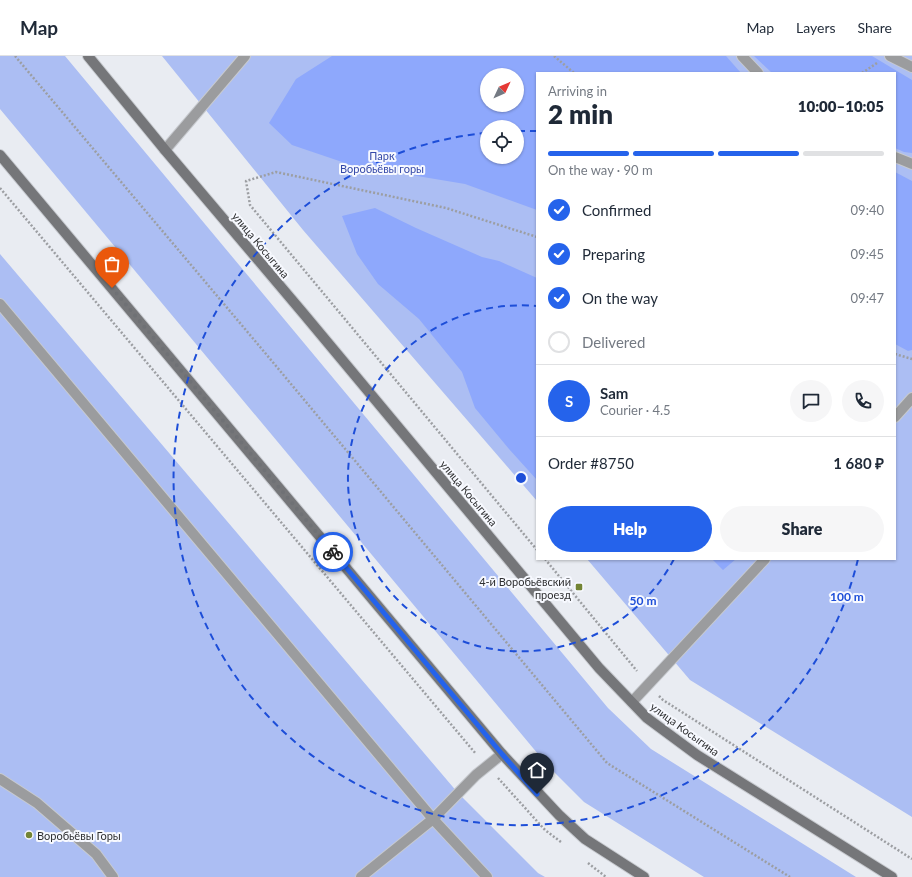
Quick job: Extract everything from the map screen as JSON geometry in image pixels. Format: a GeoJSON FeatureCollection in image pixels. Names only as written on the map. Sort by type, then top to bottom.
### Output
{"type":"FeatureCollection","features":[{"type":"Feature","properties":{"kind":"main road","name":"улица Косыгина"},"geometry":{"type":"LineString","coordinates":[[88,56],[599,668],[647,718],[697,755],[892,877]]}},
{"type":"Feature","properties":{"kind":"main road"},"geometry":{"type":"LineString","coordinates":[[0,154],[502,754],[553,810],[585,838],[644,877]]}},
{"type":"Feature","properties":{"kind":"lane"},"geometry":{"type":"LineString","coordinates":[[165,150],[245,56]]}},
{"type":"Feature","properties":{"kind":"lane"},"geometry":{"type":"LineString","coordinates":[[742,56],[757,72]]}},
{"type":"Feature","properties":{"kind":"lane"},"geometry":{"type":"LineString","coordinates":[[890,56],[912,67]]}},
{"type":"Feature","properties":{"kind":"lane"},"geometry":{"type":"LineString","coordinates":[[896,157],[912,164]]}},
{"type":"Feature","properties":{"kind":"lane"},"geometry":{"type":"LineString","coordinates":[[0,304],[433,819],[487,877]]}},
{"type":"Feature","properties":{"kind":"lane"},"geometry":{"type":"LineString","coordinates":[[896,416],[912,398]]}},
{"type":"Feature","properties":{"kind":"lane"},"geometry":{"type":"LineString","coordinates":[[632,702],[764,560]]}},
{"type":"Feature","properties":{"kind":"lane"},"geometry":{"type":"LineString","coordinates":[[361,877],[433,819],[476,775],[502,754]]}},
{"type":"Feature","properties":{"kind":"lane"},"geometry":{"type":"LineString","coordinates":[[0,779],[36,802],[96,854],[112,877]]}},
{"type":"Feature","properties":{"kind":"path"},"geometry":{"type":"LineString","coordinates":[[15,56],[607,763],[790,877]]}},
{"type":"Feature","properties":{"kind":"path"},"geometry":{"type":"LineString","coordinates":[[554,56],[573,72]]}},
{"type":"Feature","properties":{"kind":"path"},"geometry":{"type":"LineString","coordinates":[[536,237],[446,208],[276,172],[246,181],[250,205],[536,549]]}},
{"type":"Feature","properties":{"kind":"path"},"geometry":{"type":"LineString","coordinates":[[896,354],[912,359]]}},
{"type":"Feature","properties":{"kind":"path"},"geometry":{"type":"LineString","coordinates":[[546,560],[663,700],[912,859]]}},
{"type":"Feature","properties":{"kind":"green space"},"geometry":{"type":"Polygon","coordinates":[[[0,56],[65,56],[608,708],[651,749],[856,877],[704,877],[584,802],[548,766],[0,109],[0,56]]]}},
{"type":"Feature","properties":{"kind":"green space","name":"Парк Воробьёвы горы"},"geometry":{"type":"Polygon","coordinates":[[[162,56],[912,56],[912,817],[690,680],[588,560],[896,560],[896,72],[536,72],[536,500],[303,230],[162,56]]]}},
{"type":"Feature","properties":{"kind":"green space"},"geometry":{"type":"Polygon","coordinates":[[[332,56],[726,56],[740,72],[536,72],[536,210],[465,184],[351,165],[292,145],[269,123],[296,79],[332,56]]]}},
{"type":"Feature","properties":{"kind":"green space"},"geometry":{"type":"Polygon","coordinates":[[[754,56],[872,56],[912,80],[912,153],[904,152],[896,148],[896,72],[771,72],[754,56]]]}},
{"type":"Feature","properties":{"kind":"green space"},"geometry":{"type":"Polygon","coordinates":[[[896,173],[912,181],[912,350],[908,351],[896,345],[896,173]]]}},
{"type":"Feature","properties":{"kind":"green space"},"geometry":{"type":"Polygon","coordinates":[[[375,208],[482,257],[499,261],[536,278],[536,479],[475,408],[462,372],[419,319],[378,284],[357,254],[342,216],[375,208]]]}},
{"type":"Feature","properties":{"kind":"green space"},"geometry":{"type":"Polygon","coordinates":[[[0,254],[458,793],[538,873],[545,877],[0,877],[0,254]]]}},
{"type":"Feature","properties":{"kind":"green space"},"geometry":{"type":"Polygon","coordinates":[[[713,560],[735,560],[723,570],[713,560]]]}},
{"type":"Feature","properties":{"kind":"way so far"},"geometry":{"type":"LineString","coordinates":[[112,288],[333,552]]}},
{"type":"Feature","properties":{"kind":"place","name":"4-й Воробьёвский проезд"},"geometry":{"type":"Point","coordinates":[579,587]}},
{"type":"Feature","properties":{"kind":"place","name":"Воробьёвы Горы"},"geometry":{"type":"Point","coordinates":[29,835]}},
{"type":"Feature","properties":{"kind":"route"},"geometry":{"type":"LineString","coordinates":[[333,552],[537,794]]}}]}
